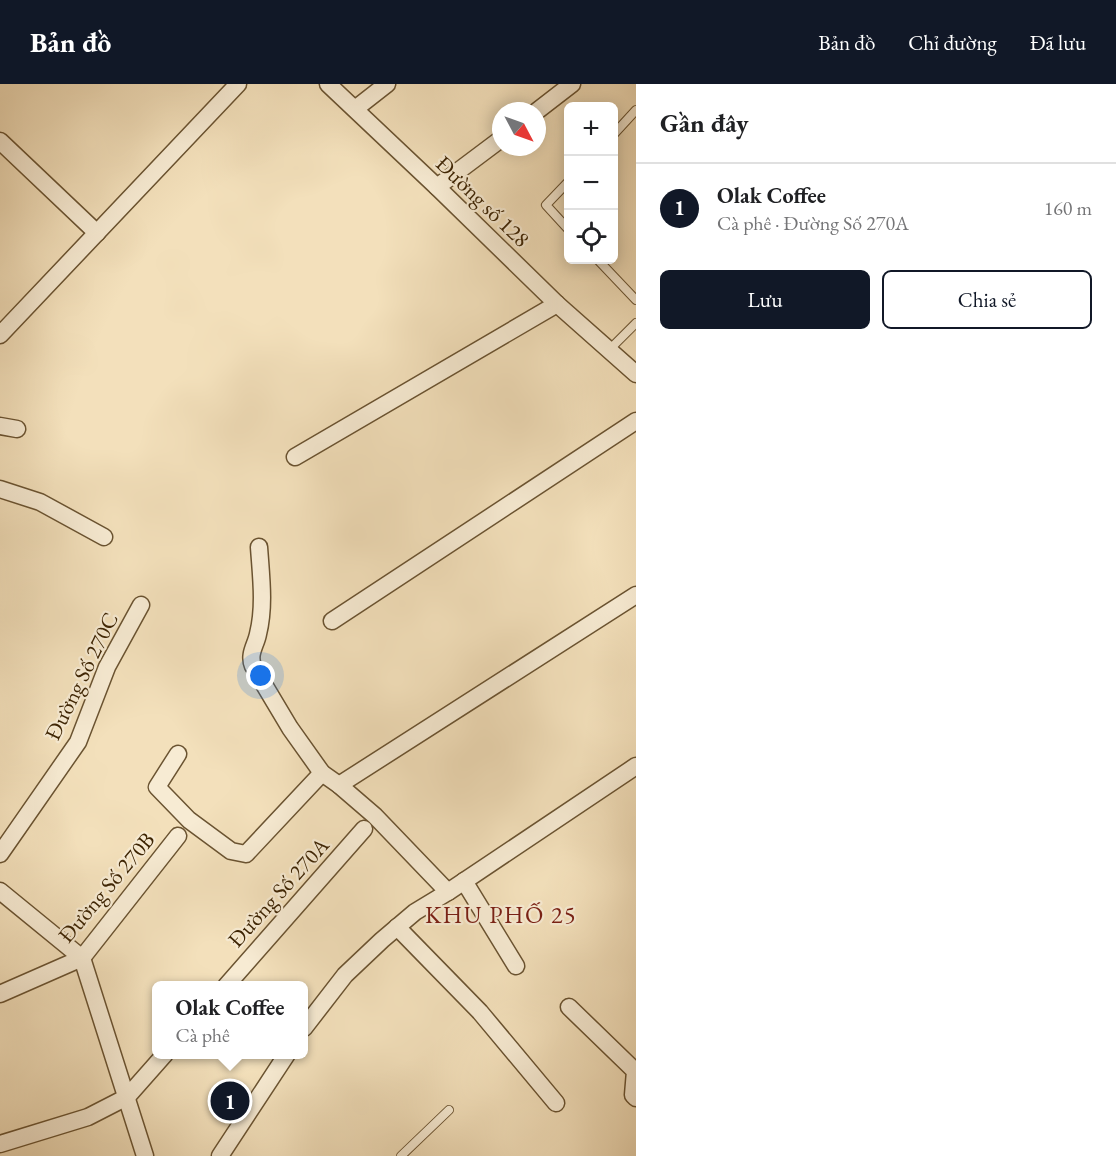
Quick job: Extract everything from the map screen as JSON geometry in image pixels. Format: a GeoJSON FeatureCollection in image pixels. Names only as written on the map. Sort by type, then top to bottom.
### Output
{"type":"FeatureCollection","features":[{"type":"Feature","properties":{"kind":"street"},"geometry":{"type":"LineString","coordinates":[[0,335],[238,84]]}},
{"type":"Feature","properties":{"kind":"street","name":"Đường số 128"},"geometry":{"type":"LineString","coordinates":[[328,84],[557,304],[636,374]]}},
{"type":"Feature","properties":{"kind":"street"},"geometry":{"type":"LineString","coordinates":[[355,109],[387,84]]}},
{"type":"Feature","properties":{"kind":"street"},"geometry":{"type":"LineString","coordinates":[[546,104],[572,84]]}},
{"type":"Feature","properties":{"kind":"street"},"geometry":{"type":"LineString","coordinates":[[0,141],[97,233]]}},
{"type":"Feature","properties":{"kind":"street"},"geometry":{"type":"LineString","coordinates":[[437,187],[492,145]]}},
{"type":"Feature","properties":{"kind":"street"},"geometry":{"type":"LineString","coordinates":[[295,457],[557,304]]}},
{"type":"Feature","properties":{"kind":"street"},"geometry":{"type":"LineString","coordinates":[[332,621],[636,421]]}},
{"type":"Feature","properties":{"kind":"street"},"geometry":{"type":"LineString","coordinates":[[0,426],[17,429]]}},
{"type":"Feature","properties":{"kind":"street"},"geometry":{"type":"LineString","coordinates":[[0,489],[40,502],[104,537]]}},
{"type":"Feature","properties":{"kind":"street"},"geometry":{"type":"LineString","coordinates":[[260,547],[261,613],[258,635],[250,657],[251,662],[290,728],[322,773],[375,816],[448,892]]}},
{"type":"Feature","properties":{"kind":"street"},"geometry":{"type":"LineString","coordinates":[[339,785],[636,595]]}},
{"type":"Feature","properties":{"kind":"street","name":"Đường Số 270C"},"geometry":{"type":"LineString","coordinates":[[0,854],[78,742],[107,667],[141,605]]}},
{"type":"Feature","properties":{"kind":"street"},"geometry":{"type":"LineString","coordinates":[[178,754],[157,787],[189,820],[231,851],[246,854],[322,773]]}},
{"type":"Feature","properties":{"kind":"street"},"geometry":{"type":"LineString","coordinates":[[308,1022],[345,975],[415,912],[636,766]]}},
{"type":"Feature","properties":{"kind":"street","name":"Đường Số 270A"},"geometry":{"type":"LineString","coordinates":[[230,981],[364,829]]}},
{"type":"Feature","properties":{"kind":"street","name":"Đường Số 270B"},"geometry":{"type":"LineString","coordinates":[[0,994],[82,958],[178,836]]}},
{"type":"Feature","properties":{"kind":"street"},"geometry":{"type":"LineString","coordinates":[[464,881],[516,966]]}},
{"type":"Feature","properties":{"kind":"street"},"geometry":{"type":"LineString","coordinates":[[0,891],[82,958],[145,1156]]}},
{"type":"Feature","properties":{"kind":"street"},"geometry":{"type":"LineString","coordinates":[[397,927],[480,1012],[556,1103]]}},
{"type":"Feature","properties":{"kind":"street"},"geometry":{"type":"LineString","coordinates":[[569,1006],[635,1070],[633,1095],[636,1098]]}},
{"type":"Feature","properties":{"kind":"street"},"geometry":{"type":"LineString","coordinates":[[0,1144],[88,1117],[127,1097],[161,1059]]}},
{"type":"Feature","properties":{"kind":"street"},"geometry":{"type":"LineString","coordinates":[[220,1156],[284,1059]]}},
{"type":"Feature","properties":{"kind":"lane"},"geometry":{"type":"LineString","coordinates":[[618,130],[636,110]]}},
{"type":"Feature","properties":{"kind":"lane"},"geometry":{"type":"LineString","coordinates":[[564,186],[546,205],[564,225]]}},
{"type":"Feature","properties":{"kind":"lane"},"geometry":{"type":"LineString","coordinates":[[602,264],[636,300]]}},
{"type":"Feature","properties":{"kind":"lane"},"geometry":{"type":"LineString","coordinates":[[609,350],[636,323]]}},
{"type":"Feature","properties":{"kind":"lane"},"geometry":{"type":"LineString","coordinates":[[401,1156],[449,1110]]}},
{"type":"Feature","properties":{"kind":"place","name":"Olak Coffee"},"geometry":{"type":"Point","coordinates":[230,1101]}},
{"type":"Feature","properties":{"kind":"district","name":"KHU PHỐ 25"},"geometry":{"type":"Point","coordinates":[501,915]}}]}
